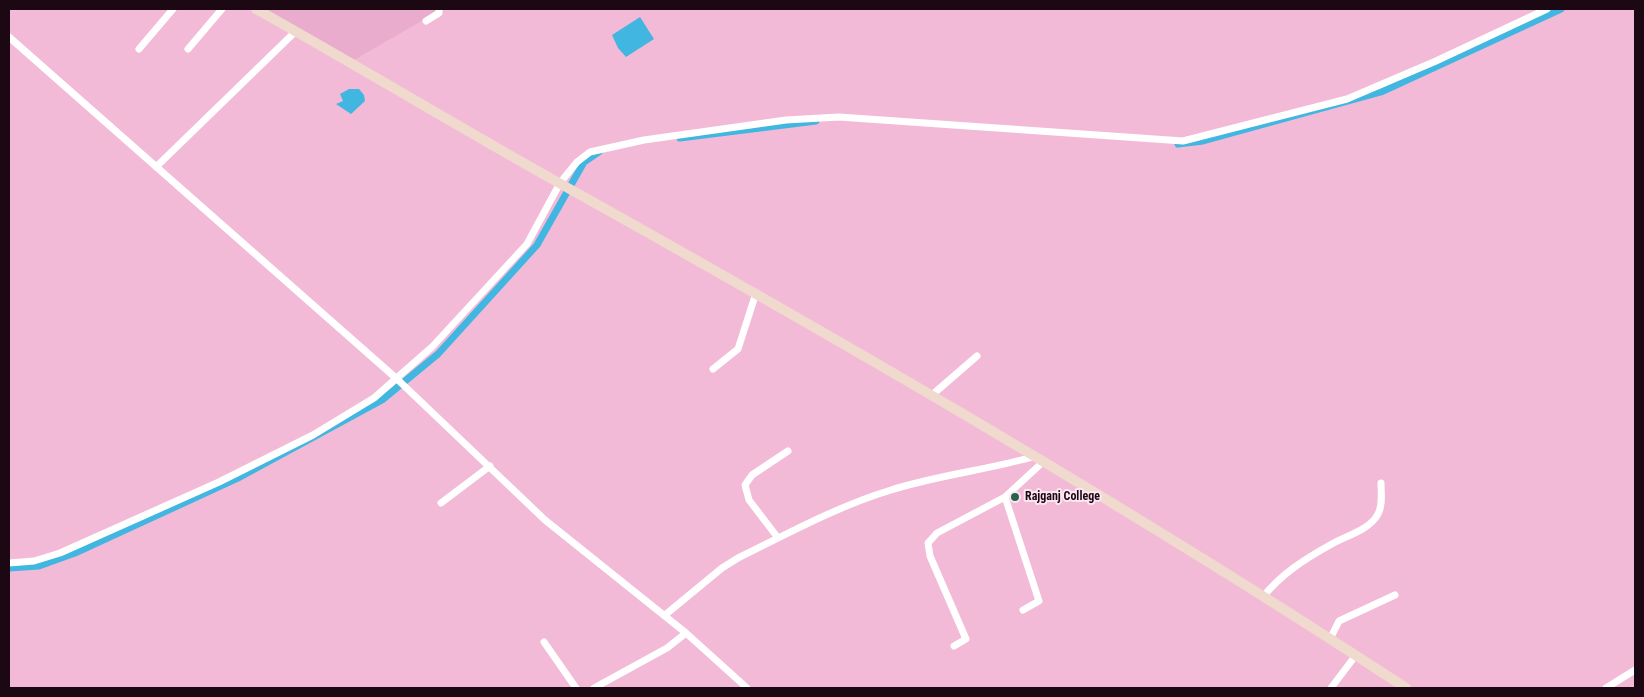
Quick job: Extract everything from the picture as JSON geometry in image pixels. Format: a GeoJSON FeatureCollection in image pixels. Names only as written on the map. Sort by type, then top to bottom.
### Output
{"type":"FeatureCollection","features":[{"type":"Feature","properties":{"kind":"street"},"geometry":{"type":"LineString","coordinates":[[139,49],[173,9]]}},
{"type":"Feature","properties":{"kind":"street"},"geometry":{"type":"LineString","coordinates":[[188,49],[222,9]]}},
{"type":"Feature","properties":{"kind":"street"},"geometry":{"type":"LineString","coordinates":[[256,9],[565,187],[756,293],[1040,459],[1406,688]]}},
{"type":"Feature","properties":{"kind":"street"},"geometry":{"type":"LineString","coordinates":[[426,21],[439,13],[439,9]]}},
{"type":"Feature","properties":{"kind":"street"},"geometry":{"type":"LineString","coordinates":[[9,564],[34,561],[60,553],[219,482],[313,435],[400,383],[527,244],[584,156],[597,149],[644,140],[786,120],[839,117],[1101,137],[1184,141],[1347,99],[1436,61],[1547,9]]}},
{"type":"Feature","properties":{"kind":"street"},"geometry":{"type":"LineString","coordinates":[[156,167],[296,31]]}},
{"type":"Feature","properties":{"kind":"street"},"geometry":{"type":"LineString","coordinates":[[9,37],[400,383],[545,520],[665,615],[747,688]]}},
{"type":"Feature","properties":{"kind":"street"},"geometry":{"type":"LineString","coordinates":[[713,369],[738,349],[756,293]]}},
{"type":"Feature","properties":{"kind":"street"},"geometry":{"type":"LineString","coordinates":[[932,396],[977,356]]}},
{"type":"Feature","properties":{"kind":"street"},"geometry":{"type":"LineString","coordinates":[[778,538],[749,500],[745,485],[752,475],[788,451]]}},
{"type":"Feature","properties":{"kind":"street"},"geometry":{"type":"LineString","coordinates":[[954,646],[966,639],[930,556],[928,543],[937,534],[1005,497],[1040,459]]}},
{"type":"Feature","properties":{"kind":"street"},"geometry":{"type":"LineString","coordinates":[[665,615],[722,568],[778,538],[852,505],[892,490],[1040,459]]}},
{"type":"Feature","properties":{"kind":"street"},"geometry":{"type":"LineString","coordinates":[[441,503],[490,466]]}},
{"type":"Feature","properties":{"kind":"street"},"geometry":{"type":"LineString","coordinates":[[1263,597],[1276,581],[1288,572],[1373,521],[1381,507],[1381,483]]}},
{"type":"Feature","properties":{"kind":"street"},"geometry":{"type":"LineString","coordinates":[[1005,497],[1039,601],[1023,610]]}},
{"type":"Feature","properties":{"kind":"street"},"geometry":{"type":"LineString","coordinates":[[1330,639],[1340,621],[1394,594]]}},
{"type":"Feature","properties":{"kind":"street"},"geometry":{"type":"LineString","coordinates":[[594,688],[666,648],[686,633]]}},
{"type":"Feature","properties":{"kind":"street"},"geometry":{"type":"LineString","coordinates":[[544,642],[576,688]]}},
{"type":"Feature","properties":{"kind":"street"},"geometry":{"type":"LineString","coordinates":[[1331,688],[1356,655]]}},
{"type":"Feature","properties":{"kind":"street"},"geometry":{"type":"LineString","coordinates":[[1606,688],[1635,670]]}},
{"type":"Feature","properties":{"kind":"shaded area"},"geometry":{"type":"Polygon","coordinates":[[[264,9],[436,9],[437,12],[354,60],[264,9]]]}},
{"type":"Feature","properties":{"kind":"water"},"geometry":{"type":"Polygon","coordinates":[[[640,17],[654,39],[626,57],[618,48],[612,35],[640,17]]]}},
{"type":"Feature","properties":{"kind":"water"},"geometry":{"type":"Polygon","coordinates":[[[349,89],[359,89],[364,95],[365,101],[351,114],[336,104],[343,101],[340,94],[349,89]]]}},
{"type":"Feature","properties":{"kind":"waterway"},"geometry":{"type":"LineString","coordinates":[[1178,144],[1203,141],[1381,92],[1561,9]]}},
{"type":"Feature","properties":{"kind":"waterway"},"geometry":{"type":"LineString","coordinates":[[680,138],[816,121]]}},
{"type":"Feature","properties":{"kind":"waterway"},"geometry":{"type":"LineString","coordinates":[[9,568],[39,566],[75,553],[240,477],[382,400],[438,354],[537,245],[584,162],[600,151]]}},
{"type":"Feature","properties":{"kind":"place","name":"Rajganj College"},"geometry":{"type":"Point","coordinates":[1015,497]}}]}
